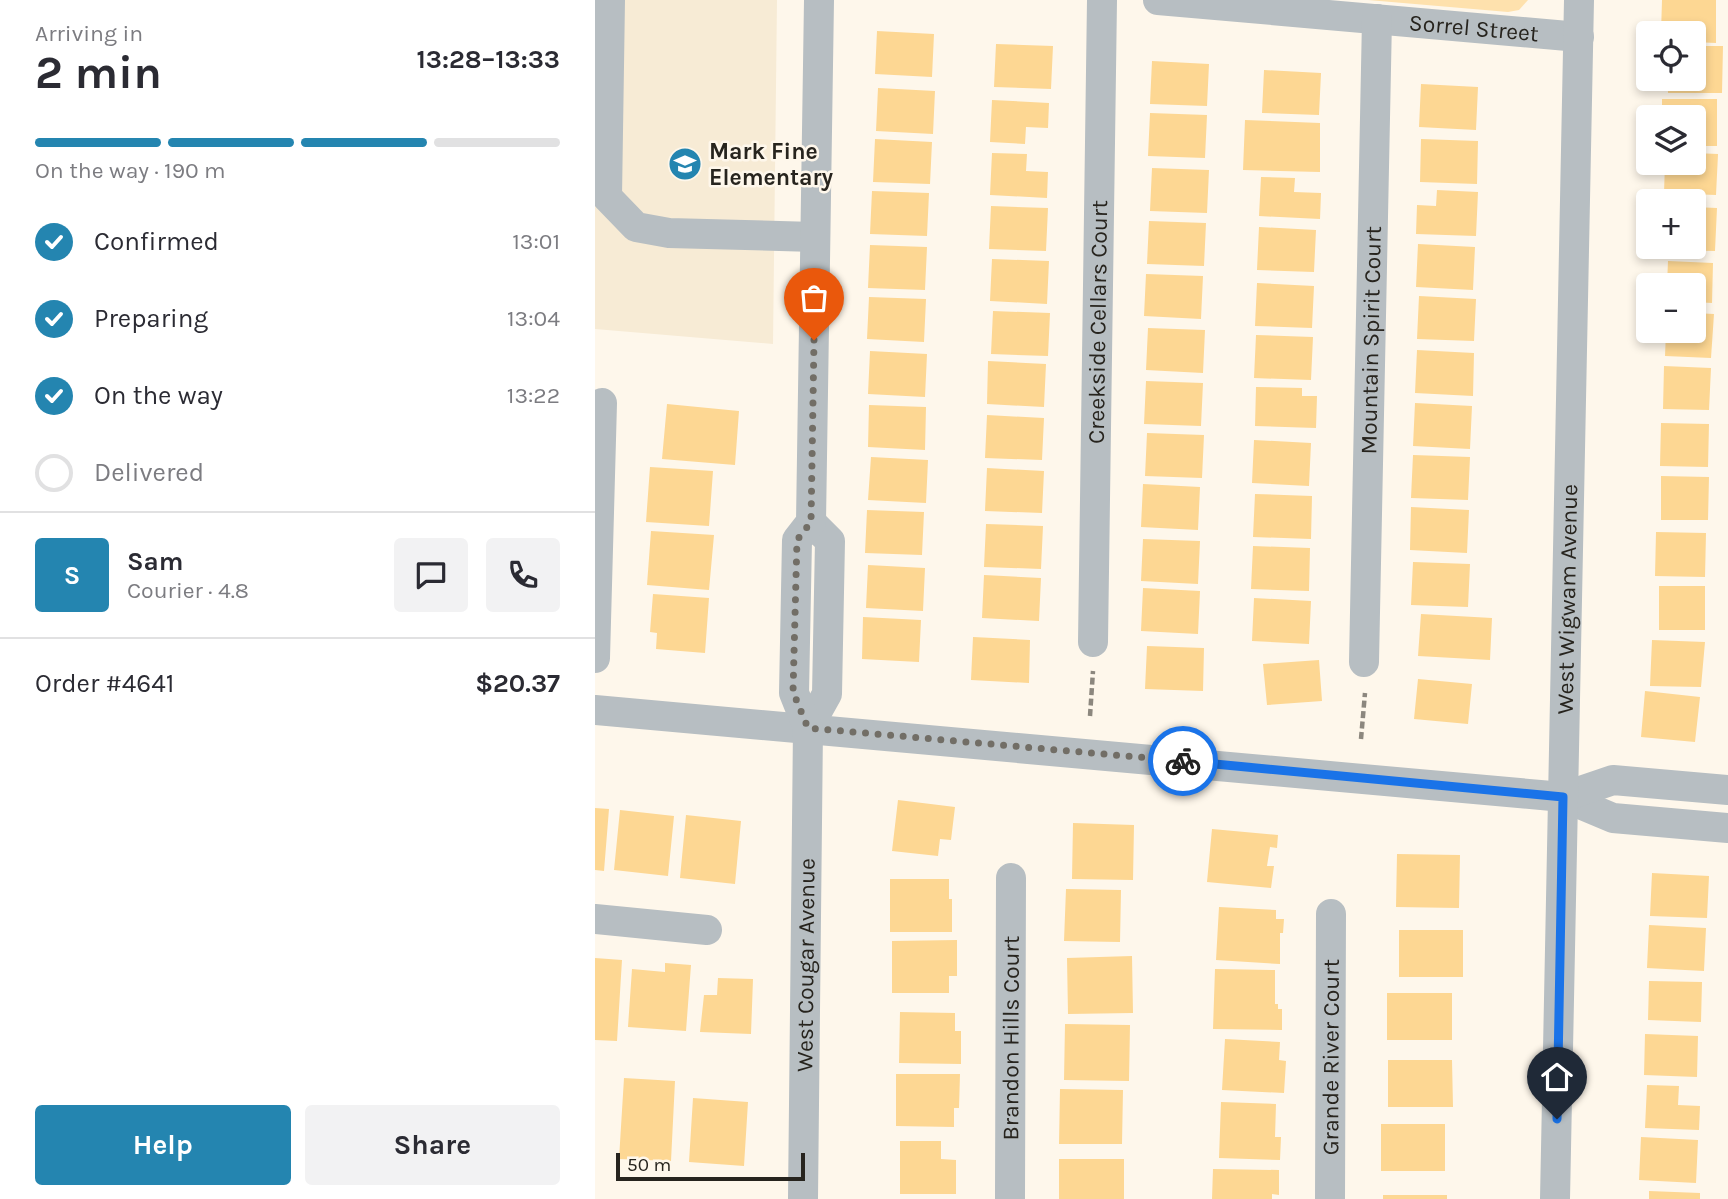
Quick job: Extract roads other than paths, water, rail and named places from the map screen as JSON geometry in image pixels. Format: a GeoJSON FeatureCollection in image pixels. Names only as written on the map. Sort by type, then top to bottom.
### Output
{"type":"FeatureCollection","features":[{"type":"Feature","properties":{"kind":"street"},"geometry":{"type":"LineString","coordinates":[[610,0],[607,197],[636,227],[669,233],[815,237]]}},
{"type":"Feature","properties":{"kind":"street","name":"West Cougar Avenue"},"geometry":{"type":"LineString","coordinates":[[803,1199],[808,728],[827,694],[830,555],[830,541],[811,522],[819,0]]}},
{"type":"Feature","properties":{"kind":"street","name":"Creekside Cellars Court"},"geometry":{"type":"LineString","coordinates":[[1093,657],[1102,0]]}},
{"type":"Feature","properties":{"kind":"street","name":"Sorrel Street"},"geometry":{"type":"LineString","coordinates":[[1158,0],[1579,37]]}},
{"type":"Feature","properties":{"kind":"street","name":"West Wigwam Avenue"},"geometry":{"type":"LineString","coordinates":[[1555,1199],[1579,0]]}},
{"type":"Feature","properties":{"kind":"street","name":"Mountain Spirit Court"},"geometry":{"type":"LineString","coordinates":[[1364,662],[1377,19]]}},
{"type":"Feature","properties":{"kind":"street"},"geometry":{"type":"LineString","coordinates":[[595,658],[601,403]]}},
{"type":"Feature","properties":{"kind":"street"},"geometry":{"type":"LineString","coordinates":[[595,710],[1563,797],[1613,818],[1728,828]]}},
{"type":"Feature","properties":{"kind":"street"},"geometry":{"type":"LineString","coordinates":[[1563,797],[1613,780],[1728,790]]}},
{"type":"Feature","properties":{"kind":"street","name":"Brandon Hills Court"},"geometry":{"type":"LineString","coordinates":[[1010,1199],[1011,878]]}},
{"type":"Feature","properties":{"kind":"street","name":"Grande River Court"},"geometry":{"type":"LineString","coordinates":[[1330,1199],[1331,914]]}},
{"type":"Feature","properties":{"kind":"street"},"geometry":{"type":"LineString","coordinates":[[595,919],[707,930]]}},
{"type":"Feature","properties":{"kind":"place","name":"Mark Fine Elementary"},"geometry":{"type":"Point","coordinates":[685,164]}}]}
